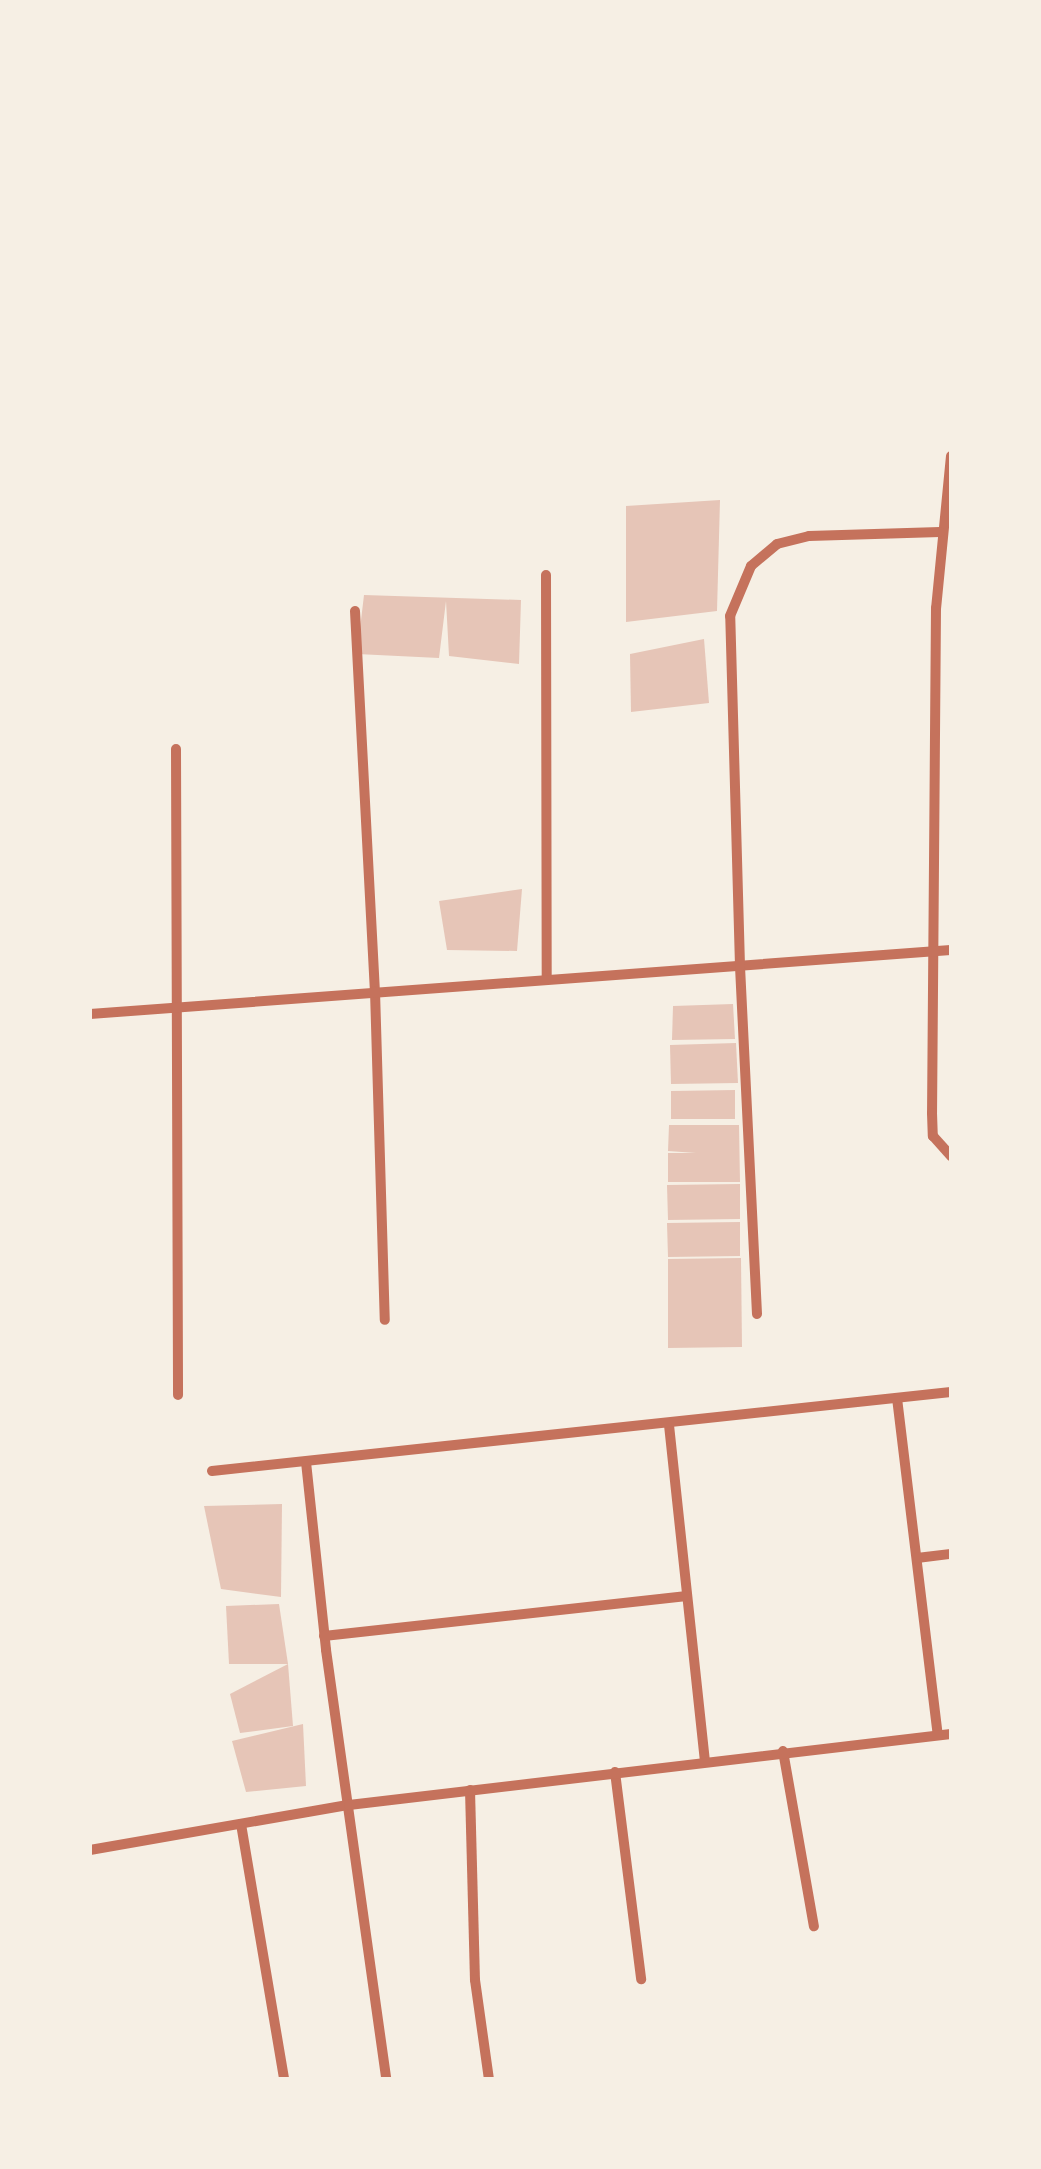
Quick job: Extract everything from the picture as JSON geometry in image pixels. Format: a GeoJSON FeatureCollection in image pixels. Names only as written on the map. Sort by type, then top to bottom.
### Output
{"type":"FeatureCollection","features":[{"type":"Feature","properties":{"kind":"street"},"geometry":{"type":"LineString","coordinates":[[951,456],[940,532],[936,608],[934,1136],[951,1156]]}},
{"type":"Feature","properties":{"kind":"street"},"geometry":{"type":"LineString","coordinates":[[757,1314],[740,966],[730,616],[736,592],[751,566],[777,544],[809,536],[940,532]]}},
{"type":"Feature","properties":{"kind":"street"},"geometry":{"type":"LineString","coordinates":[[546,575],[547,979]]}},
{"type":"Feature","properties":{"kind":"street"},"geometry":{"type":"LineString","coordinates":[[355,612],[375,991],[385,1320]]}},
{"type":"Feature","properties":{"kind":"street"},"geometry":{"type":"LineString","coordinates":[[176,749],[178,1394]]}},
{"type":"Feature","properties":{"kind":"street"},"geometry":{"type":"LineString","coordinates":[[90,1014],[951,950]]}},
{"type":"Feature","properties":{"kind":"street"},"geometry":{"type":"LineString","coordinates":[[212,1472],[951,1392]]}},
{"type":"Feature","properties":{"kind":"street"},"geometry":{"type":"LineString","coordinates":[[90,1850],[349,1805],[945,1734],[897,1398]]}},
{"type":"Feature","properties":{"kind":"street"},"geometry":{"type":"LineString","coordinates":[[669,1424],[705,1760]]}},
{"type":"Feature","properties":{"kind":"street"},"geometry":{"type":"LineString","coordinates":[[306,1462],[324,1636],[386,2079]]}},
{"type":"Feature","properties":{"kind":"street"},"geometry":{"type":"LineString","coordinates":[[917,1558],[951,1554]]}},
{"type":"Feature","properties":{"kind":"street"},"geometry":{"type":"LineString","coordinates":[[324,1636],[687,1596]]}},
{"type":"Feature","properties":{"kind":"street"},"geometry":{"type":"LineString","coordinates":[[783,1751],[814,1926]]}},
{"type":"Feature","properties":{"kind":"street"},"geometry":{"type":"LineString","coordinates":[[615,1772],[640,1978]]}},
{"type":"Feature","properties":{"kind":"street"},"geometry":{"type":"LineString","coordinates":[[470,1790],[475,1980],[490,2079]]}},
{"type":"Feature","properties":{"kind":"street"},"geometry":{"type":"LineString","coordinates":[[241,1824],[284,2079]]}},
{"type":"Feature","properties":{"kind":"building"},"geometry":{"type":"Polygon","coordinates":[[[720,500],[717,611],[626,622],[626,506],[720,500]]]}},
{"type":"Feature","properties":{"kind":"building"},"geometry":{"type":"Polygon","coordinates":[[[364,595],[521,600],[519,664],[449,656],[446,601],[439,658],[357,654],[364,595]]]}},
{"type":"Feature","properties":{"kind":"building"},"geometry":{"type":"Polygon","coordinates":[[[704,639],[709,703],[631,712],[630,654],[704,639]]]}},
{"type":"Feature","properties":{"kind":"building"},"geometry":{"type":"Polygon","coordinates":[[[522,889],[517,951],[447,950],[439,901],[522,889]]]}},
{"type":"Feature","properties":{"kind":"building"},"geometry":{"type":"Polygon","coordinates":[[[733,1004],[735,1039],[672,1040],[673,1006],[733,1004]]]}},
{"type":"Feature","properties":{"kind":"building"},"geometry":{"type":"Polygon","coordinates":[[[736,1043],[738,1083],[671,1084],[670,1045],[736,1043]]]}},
{"type":"Feature","properties":{"kind":"building"},"geometry":{"type":"Polygon","coordinates":[[[735,1090],[735,1119],[671,1119],[671,1091],[735,1090]]]}},
{"type":"Feature","properties":{"kind":"building"},"geometry":{"type":"Polygon","coordinates":[[[669,1125],[739,1125],[740,1182],[668,1182],[668,1153],[696,1153],[668,1151],[669,1125]]]}},
{"type":"Feature","properties":{"kind":"building"},"geometry":{"type":"Polygon","coordinates":[[[740,1184],[740,1219],[668,1220],[667,1185],[740,1184]]]}},
{"type":"Feature","properties":{"kind":"building"},"geometry":{"type":"Polygon","coordinates":[[[740,1222],[740,1256],[668,1257],[667,1223],[740,1222]]]}},
{"type":"Feature","properties":{"kind":"building"},"geometry":{"type":"Polygon","coordinates":[[[741,1258],[742,1347],[668,1348],[668,1259],[741,1258]]]}},
{"type":"Feature","properties":{"kind":"building"},"geometry":{"type":"Polygon","coordinates":[[[282,1504],[281,1597],[221,1589],[204,1506],[282,1504]]]}},
{"type":"Feature","properties":{"kind":"building"},"geometry":{"type":"Polygon","coordinates":[[[279,1604],[288,1664],[229,1664],[226,1606],[279,1604]]]}},
{"type":"Feature","properties":{"kind":"building"},"geometry":{"type":"Polygon","coordinates":[[[288,1664],[293,1726],[240,1733],[230,1694],[288,1664]]]}},
{"type":"Feature","properties":{"kind":"building"},"geometry":{"type":"Polygon","coordinates":[[[303,1724],[306,1786],[246,1792],[232,1741],[303,1724]]]}}]}
